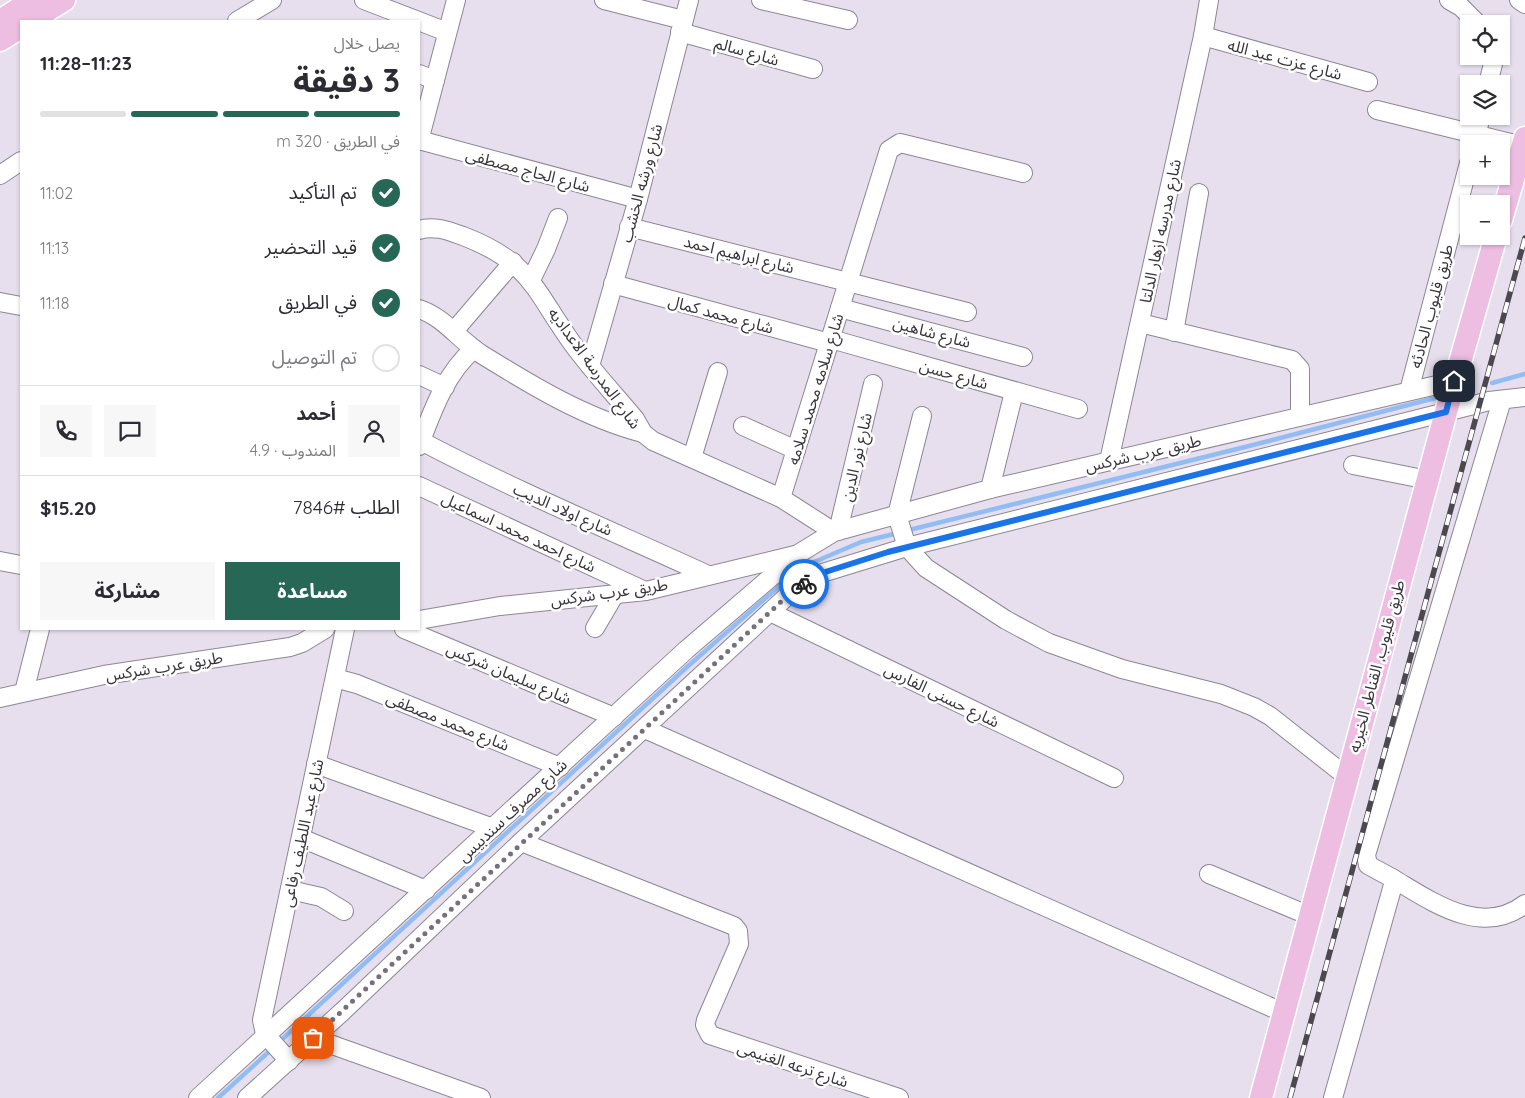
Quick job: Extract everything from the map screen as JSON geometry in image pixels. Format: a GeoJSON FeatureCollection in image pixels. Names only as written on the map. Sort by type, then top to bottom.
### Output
{"type":"FeatureCollection","features":[{"type":"Feature","properties":{"kind":"main road"},"geometry":{"type":"LineString","coordinates":[[0,21],[33,0]]}},
{"type":"Feature","properties":{"kind":"main road"},"geometry":{"type":"LineString","coordinates":[[32,20],[64,0]]}},
{"type":"Feature","properties":{"kind":"main road"},"geometry":{"type":"LineString","coordinates":[[0,40],[20,28]]}},
{"type":"Feature","properties":{"kind":"main road"},"geometry":{"type":"LineString","coordinates":[[1508,195],[1524,142]]}},
{"type":"Feature","properties":{"kind":"main road","name":"طريق قليوب, القناطر الخيريه"},"geometry":{"type":"LineString","coordinates":[[1261,1098],[1346,776],[1454,381],[1493,245]]}},
{"type":"Feature","properties":{"kind":"street"},"geometry":{"type":"LineString","coordinates":[[242,18],[272,0]]}},
{"type":"Feature","properties":{"kind":"street"},"geometry":{"type":"LineString","coordinates":[[364,0],[416,20]]}},
{"type":"Feature","properties":{"kind":"street"},"geometry":{"type":"LineString","coordinates":[[420,132],[427,77],[448,32],[456,0]]}},
{"type":"Feature","properties":{"kind":"street","name":"شارع سالم"},"geometry":{"type":"LineString","coordinates":[[604,0],[813,70]]}},
{"type":"Feature","properties":{"kind":"street","name":"شارع ورشه الخشب"},"geometry":{"type":"LineString","coordinates":[[590,366],[638,199],[688,0]]}},
{"type":"Feature","properties":{"kind":"street"},"geometry":{"type":"LineString","coordinates":[[761,0],[848,20]]}},
{"type":"Feature","properties":{"kind":"street","name":"شارع مدرسه ازهار الدلتا"},"geometry":{"type":"LineString","coordinates":[[1109,461],[1203,36],[1209,0]]}},
{"type":"Feature","properties":{"kind":"street"},"geometry":{"type":"LineString","coordinates":[[1448,0],[1461,7],[1469,15]]}},
{"type":"Feature","properties":{"kind":"street"},"geometry":{"type":"LineString","coordinates":[[1519,0],[1525,4]]}},
{"type":"Feature","properties":{"kind":"street"},"geometry":{"type":"LineString","coordinates":[[242,18],[257,20]]}},
{"type":"Feature","properties":{"kind":"street"},"geometry":{"type":"LineString","coordinates":[[420,21],[448,32]]}},
{"type":"Feature","properties":{"kind":"street","name":"شارع عزت عبد الله"},"geometry":{"type":"LineString","coordinates":[[1203,36],[1368,82]]}},
{"type":"Feature","properties":{"kind":"street"},"geometry":{"type":"LineString","coordinates":[[1377,110],[1461,135]]}},
{"type":"Feature","properties":{"kind":"street","name":"شارع الحاج مصطفى"},"geometry":{"type":"LineString","coordinates":[[420,140],[638,199]]}},
{"type":"Feature","properties":{"kind":"street"},"geometry":{"type":"LineString","coordinates":[[1510,141],[1524,142]]}},
{"type":"Feature","properties":{"kind":"street","name":"شارع سلامه محمد سلامه"},"geometry":{"type":"LineString","coordinates":[[781,498],[889,150],[900,143],[1023,173]]}},
{"type":"Feature","properties":{"kind":"street"},"geometry":{"type":"LineString","coordinates":[[0,175],[20,162]]}},
{"type":"Feature","properties":{"kind":"street","name":"طريق قليوب الحادثه"},"geometry":{"type":"LineString","coordinates":[[1409,391],[1463,185]]}},
{"type":"Feature","properties":{"kind":"street"},"geometry":{"type":"LineString","coordinates":[[1174,332],[1199,193]]}},
{"type":"Feature","properties":{"kind":"street"},"geometry":{"type":"LineString","coordinates":[[531,280],[546,250],[558,218]]}},
{"type":"Feature","properties":{"kind":"street","name":"شارع ابراهيم احمد"},"geometry":{"type":"LineString","coordinates":[[629,227],[968,312]]}},
{"type":"Feature","properties":{"kind":"street","name":"شارع المدرسة الاعداديه"},"geometry":{"type":"LineString","coordinates":[[420,230],[436,228],[454,233],[487,247],[514,262],[531,280],[590,366],[635,419],[643,433],[653,441],[781,498],[836,532]]}},
{"type":"Feature","properties":{"kind":"street"},"geometry":{"type":"LineString","coordinates":[[454,331],[514,262]]}},
{"type":"Feature","properties":{"kind":"street","name":"شارع محمد كمال"},"geometry":{"type":"LineString","coordinates":[[613,284],[830,341]]}},
{"type":"Feature","properties":{"kind":"street"},"geometry":{"type":"LineString","coordinates":[[0,302],[20,306]]}},
{"type":"Feature","properties":{"kind":"street","name":"شارع شاهين"},"geometry":{"type":"LineString","coordinates":[[840,308],[1024,357]]}},
{"type":"Feature","properties":{"kind":"street"},"geometry":{"type":"LineString","coordinates":[[420,310],[438,319],[474,349],[562,401],[619,426],[643,433]]}},
{"type":"Feature","properties":{"kind":"street"},"geometry":{"type":"LineString","coordinates":[[1140,323],[1296,362],[1300,373],[1300,416]]}},
{"type":"Feature","properties":{"kind":"street","name":"شارع حسن"},"geometry":{"type":"LineString","coordinates":[[830,341],[1078,409]]}},
{"type":"Feature","properties":{"kind":"street"},"geometry":{"type":"LineString","coordinates":[[420,439],[461,359],[474,349]]}},
{"type":"Feature","properties":{"kind":"street"},"geometry":{"type":"LineString","coordinates":[[692,458],[718,372]]}},
{"type":"Feature","properties":{"kind":"street"},"geometry":{"type":"LineString","coordinates":[[420,375],[445,387]]}},
{"type":"Feature","properties":{"kind":"street","name":"طريق عرب شركس"},"geometry":{"type":"LineString","coordinates":[[836,532],[990,489],[1454,381]]}},
{"type":"Feature","properties":{"kind":"street","name":"شارع نور الدين"},"geometry":{"type":"LineString","coordinates":[[836,532],[873,384]]}},
{"type":"Feature","properties":{"kind":"street"},"geometry":{"type":"LineString","coordinates":[[990,489],[1014,392]]}},
{"type":"Feature","properties":{"kind":"street"},"geometry":{"type":"LineString","coordinates":[[247,1098],[286,1058],[313,1038],[521,842],[646,729],[785,598],[819,574],[907,547],[1446,412],[1525,397]]}},
{"type":"Feature","properties":{"kind":"street"},"geometry":{"type":"LineString","coordinates":[[1502,400],[1366,855],[1368,866],[1444,908],[1470,917],[1497,916],[1525,904]]}},
{"type":"Feature","properties":{"kind":"street"},"geometry":{"type":"LineString","coordinates":[[922,416],[897,515],[907,547],[926,568],[1006,620],[1049,643],[1095,660],[1221,694],[1254,707],[1270,716],[1346,776]]}},
{"type":"Feature","properties":{"kind":"street"},"geometry":{"type":"LineString","coordinates":[[743,426],[796,450]]}},
{"type":"Feature","properties":{"kind":"street","name":"شارع اولاد الديب"},"geometry":{"type":"LineString","coordinates":[[420,439],[488,476],[708,575]]}},
{"type":"Feature","properties":{"kind":"street"},"geometry":{"type":"LineString","coordinates":[[1353,465],[1428,480]]}},
{"type":"Feature","properties":{"kind":"street","name":"شارع احمد محمد اسماعيل"},"geometry":{"type":"LineString","coordinates":[[420,486],[646,591]]}},
{"type":"Feature","properties":{"kind":"street","name":"شارع مصرف سندبيس"},"geometry":{"type":"LineString","coordinates":[[198,1098],[269,1038],[686,650],[798,554],[836,532]]}},
{"type":"Feature","properties":{"kind":"street","name":"طريق عرب شركس"},"geometry":{"type":"LineString","coordinates":[[420,620],[500,606],[646,591],[798,554]]}},
{"type":"Feature","properties":{"kind":"street"},"geometry":{"type":"LineString","coordinates":[[0,562],[20,565]]}},
{"type":"Feature","properties":{"kind":"street"},"geometry":{"type":"LineString","coordinates":[[595,628],[615,594]]}},
{"type":"Feature","properties":{"kind":"street","name":"شارع حسنى الفارس"},"geometry":{"type":"LineString","coordinates":[[770,612],[1114,778]]}},
{"type":"Feature","properties":{"kind":"street"},"geometry":{"type":"LineString","coordinates":[[24,692],[40,630]]}},
{"type":"Feature","properties":{"kind":"street","name":"طريق عرب شركس"},"geometry":{"type":"LineString","coordinates":[[0,698],[104,675],[290,647],[323,630]]}},
{"type":"Feature","properties":{"kind":"street","name":"شارع عبد اللطيف رفاعى"},"geometry":{"type":"LineString","coordinates":[[269,1038],[262,1028],[262,1020],[345,630]]}},
{"type":"Feature","properties":{"kind":"street","name":"شارع سليمان شركس"},"geometry":{"type":"LineString","coordinates":[[406,630],[614,717]]}},
{"type":"Feature","properties":{"kind":"street","name":"شارع محمد مصطفى"},"geometry":{"type":"LineString","coordinates":[[335,678],[357,684],[560,766]]}},
{"type":"Feature","properties":{"kind":"street"},"geometry":{"type":"LineString","coordinates":[[646,729],[1284,1013]]}},
{"type":"Feature","properties":{"kind":"street"},"geometry":{"type":"LineString","coordinates":[[316,764],[493,828]]}},
{"type":"Feature","properties":{"kind":"street"},"geometry":{"type":"LineString","coordinates":[[301,838],[426,890]]}},
{"type":"Feature","properties":{"kind":"street","name":"شارع ترعه الغنيمى"},"geometry":{"type":"LineString","coordinates":[[521,842],[734,926],[738,931],[739,944],[705,1025],[710,1035],[899,1098]]}},
{"type":"Feature","properties":{"kind":"street"},"geometry":{"type":"LineString","coordinates":[[1209,874],[1310,916]]}},
{"type":"Feature","properties":{"kind":"street"},"geometry":{"type":"LineString","coordinates":[[1333,1098],[1393,885],[1392,878]]}},
{"type":"Feature","properties":{"kind":"street"},"geometry":{"type":"LineString","coordinates":[[290,890],[321,897],[344,911]]}},
{"type":"Feature","properties":{"kind":"street"},"geometry":{"type":"LineString","coordinates":[[269,1038],[286,1058]]}},
{"type":"Feature","properties":{"kind":"street"},"geometry":{"type":"LineString","coordinates":[[313,1038],[481,1098]]}},
{"type":"Feature","properties":{"kind":"waterway"},"geometry":{"type":"LineString","coordinates":[[1492,383],[1525,374]]}},
{"type":"Feature","properties":{"kind":"waterway"},"geometry":{"type":"LineString","coordinates":[[905,531],[1443,396]]}},
{"type":"Feature","properties":{"kind":"waterway"},"geometry":{"type":"LineString","coordinates":[[278,1043],[687,667],[800,568],[861,542],[898,533]]}},
{"type":"Feature","properties":{"kind":"waterway"},"geometry":{"type":"LineString","coordinates":[[218,1098],[273,1048]]}},
{"type":"Feature","properties":{"kind":"railway"},"geometry":{"type":"LineString","coordinates":[[1290,1098],[1525,238]]}},
{"type":"Feature","properties":{"kind":"way so far"},"geometry":{"type":"LineString","coordinates":[[313,1038],[521,842],[646,729],[785,598],[804,584]]}},
{"type":"Feature","properties":{"kind":"route"},"geometry":{"type":"LineString","coordinates":[[804,584],[819,574],[888,552],[1446,412],[1454,381]]}}]}
